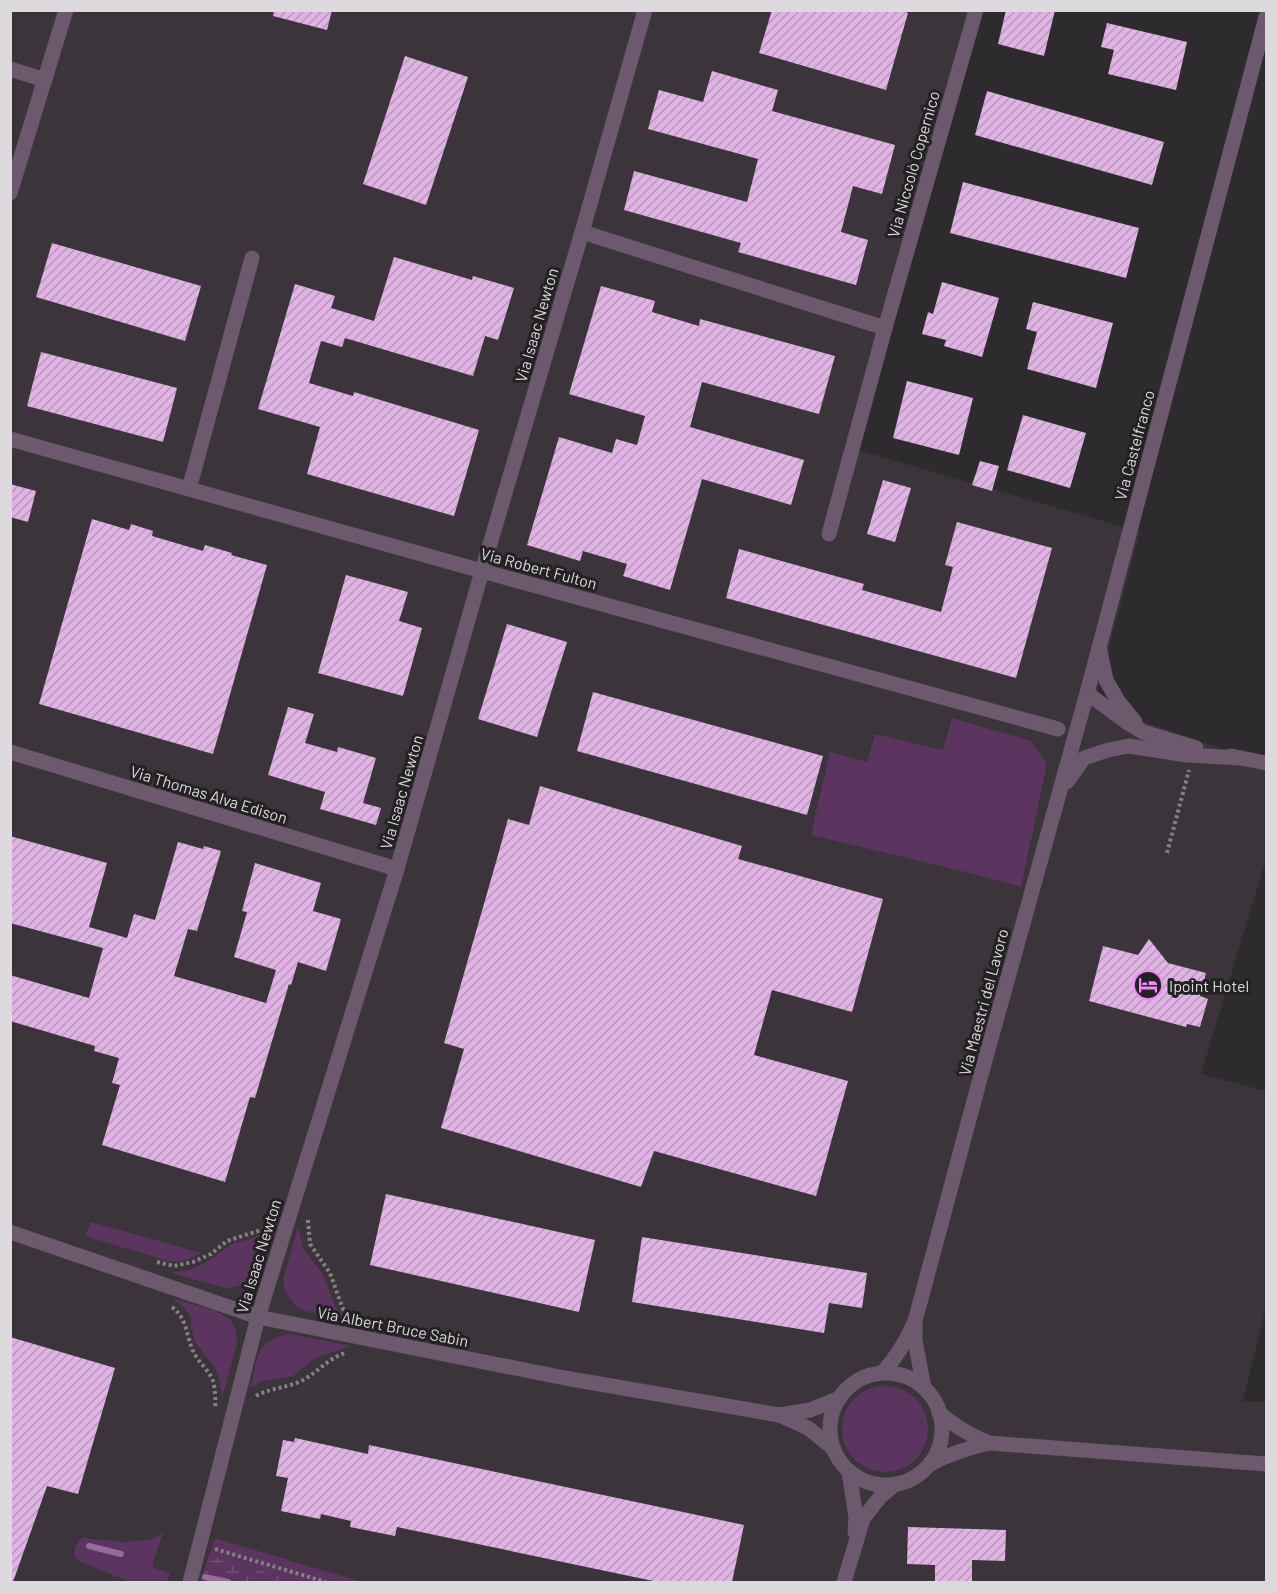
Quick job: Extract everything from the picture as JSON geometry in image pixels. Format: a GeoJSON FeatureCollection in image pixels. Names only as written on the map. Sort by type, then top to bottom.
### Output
{"type":"FeatureCollection","features":[{"type":"Feature","properties":{"kind":"street"},"geometry":{"type":"LineString","coordinates":[[10,194],[66,10]]}},
{"type":"Feature","properties":{"kind":"street","name":"Via Isaac Newton"},"geometry":{"type":"LineString","coordinates":[[190,1582],[258,1317],[398,869],[645,10]]}},
{"type":"Feature","properties":{"kind":"street","name":"Via Niccolò Copernico"},"geometry":{"type":"LineString","coordinates":[[829,534],[976,10]]}},
{"type":"Feature","properties":{"kind":"street","name":"Via Castelfranco"},"geometry":{"type":"LineString","coordinates":[[1088,693],[1266,17]]}},
{"type":"Feature","properties":{"kind":"street"},"geometry":{"type":"LineString","coordinates":[[10,69],[45,80]]}},
{"type":"Feature","properties":{"kind":"street"},"geometry":{"type":"LineString","coordinates":[[582,232],[885,328]]}},
{"type":"Feature","properties":{"kind":"street"},"geometry":{"type":"LineString","coordinates":[[189,489],[252,258]]}},
{"type":"Feature","properties":{"kind":"street","name":"Via Robert Fulton"},"geometry":{"type":"LineString","coordinates":[[10,439],[1058,729]]}},
{"type":"Feature","properties":{"kind":"street"},"geometry":{"type":"LineString","coordinates":[[1099,648],[1106,680],[1118,701],[1143,732]]}},
{"type":"Feature","properties":{"kind":"street"},"geometry":{"type":"LineString","coordinates":[[1088,693],[1143,732],[1202,749],[1266,763]]}},
{"type":"Feature","properties":{"kind":"street","name":"Via Maestri del Lavoro"},"geometry":{"type":"LineString","coordinates":[[882,1373],[896,1356],[915,1321],[1088,693]]}},
{"type":"Feature","properties":{"kind":"street"},"geometry":{"type":"LineString","coordinates":[[1057,801],[1084,758],[1108,750],[1129,746],[1187,755],[1241,758]]}},
{"type":"Feature","properties":{"kind":"street","name":"Via Thomas Alva Edison"},"geometry":{"type":"LineString","coordinates":[[10,753],[398,869]]}},
{"type":"Feature","properties":{"kind":"street","name":"Via Albert Bruce Sabin"},"geometry":{"type":"LineString","coordinates":[[10,1232],[258,1317],[565,1378],[779,1415],[808,1428],[834,1449]]}},
{"type":"Feature","properties":{"kind":"street","name":"Via Maestri del Lavoro"},"geometry":{"type":"LineString","coordinates":[[915,1321],[915,1340],[924,1388]]}},
{"type":"Feature","properties":{"kind":"street"},"geometry":{"type":"LineString","coordinates":[[882,1373],[901,1375],[924,1388],[937,1406],[942,1424],[938,1451],[924,1471],[912,1479],[885,1485],[873,1484],[849,1471],[834,1449],[831,1432],[832,1415],[844,1393],[865,1377],[882,1373]]}},
{"type":"Feature","properties":{"kind":"street","name":"Via Albert Bruce Sabin"},"geometry":{"type":"LineString","coordinates":[[779,1415],[810,1410],[840,1398]]}},
{"type":"Feature","properties":{"kind":"street"},"geometry":{"type":"LineString","coordinates":[[939,1413],[957,1428],[989,1443],[1266,1464]]}},
{"type":"Feature","properties":{"kind":"street"},"geometry":{"type":"LineString","coordinates":[[930,1464],[942,1457],[989,1443]]}},
{"type":"Feature","properties":{"kind":"street"},"geometry":{"type":"LineString","coordinates":[[849,1471],[856,1518],[855,1544]]}},
{"type":"Feature","properties":{"kind":"street"},"geometry":{"type":"LineString","coordinates":[[844,1582],[863,1519],[880,1497],[895,1484]]}},
{"type":"Feature","properties":{"kind":"path"},"geometry":{"type":"LineString","coordinates":[[1167,853],[1189,770],[1200,770]]}},
{"type":"Feature","properties":{"kind":"path"},"geometry":{"type":"LineString","coordinates":[[308,1219],[310,1244],[330,1273],[343,1309],[352,1315],[369,1320]]}},
{"type":"Feature","properties":{"kind":"path"},"geometry":{"type":"LineString","coordinates":[[152,1261],[174,1266],[193,1262],[211,1254],[228,1241],[264,1229],[268,1221]]}},
{"type":"Feature","properties":{"kind":"path"},"geometry":{"type":"LineString","coordinates":[[164,1302],[181,1314],[195,1356],[212,1378],[216,1407],[214,1413]]}},
{"type":"Feature","properties":{"kind":"path"},"geometry":{"type":"LineString","coordinates":[[252,1400],[257,1395],[301,1381],[329,1360],[350,1351]]}},
{"type":"Feature","properties":{"kind":"path"},"geometry":{"type":"LineString","coordinates":[[208,1547],[326,1582]]}},
{"type":"Feature","properties":{"kind":"shaded area"},"geometry":{"type":"Polygon","coordinates":[[[11,11],[975,11],[858,450],[1140,532],[1094,704],[1266,763],[1266,859],[1201,1074],[1266,1091],[1266,1306],[1243,1401],[1266,1402],[1266,1582],[11,1582],[11,11]]]}},
{"type":"Feature","properties":{"kind":"green space"},"geometry":{"type":"Polygon","coordinates":[[[952,718],[1031,741],[1047,764],[1021,887],[811,835],[830,752],[867,762],[875,734],[943,750],[952,718]]]}},
{"type":"Feature","properties":{"kind":"green space"},"geometry":{"type":"Polygon","coordinates":[[[91,1222],[202,1253],[184,1261],[168,1261],[85,1236],[91,1222]]]}},
{"type":"Feature","properties":{"kind":"green space"},"geometry":{"type":"Polygon","coordinates":[[[298,1227],[303,1248],[323,1275],[336,1308],[354,1322],[301,1310],[285,1291],[283,1280],[298,1227]]]}},
{"type":"Feature","properties":{"kind":"green space"},"geometry":{"type":"Polygon","coordinates":[[[266,1232],[256,1269],[248,1281],[237,1287],[226,1288],[171,1273],[189,1270],[205,1263],[234,1243],[266,1232]]]}},
{"type":"Feature","properties":{"kind":"green space"},"geometry":{"type":"Polygon","coordinates":[[[171,1298],[216,1311],[231,1320],[236,1331],[237,1343],[222,1398],[216,1369],[195,1342],[191,1318],[184,1307],[171,1298]]]}},
{"type":"Feature","properties":{"kind":"green space"},"geometry":{"type":"Polygon","coordinates":[[[289,1334],[351,1346],[315,1358],[293,1376],[260,1382],[251,1388],[257,1359],[263,1346],[269,1341],[289,1334]]]}},
{"type":"Feature","properties":{"kind":"green space"},"geometry":{"type":"Polygon","coordinates":[[[885,1386],[909,1393],[921,1405],[928,1429],[921,1453],[909,1465],[885,1472],[861,1465],[849,1453],[842,1429],[849,1405],[861,1393],[885,1386]]]}},
{"type":"Feature","properties":{"kind":"green space"},"geometry":{"type":"Polygon","coordinates":[[[163,1533],[152,1567],[170,1573],[167,1582],[131,1582],[75,1558],[76,1547],[82,1538],[125,1542],[149,1540],[163,1533]]]}},
{"type":"Feature","properties":{"kind":"green space"},"geometry":{"type":"Polygon","coordinates":[[[215,1538],[362,1582],[200,1582],[215,1538]]]}},
{"type":"Feature","properties":{"kind":"green space"},"geometry":{"type":"Polygon","coordinates":[[[213,1556],[297,1582],[205,1582],[206,1569],[213,1556]]]}},
{"type":"Feature","properties":{"kind":"building"},"geometry":{"type":"Polygon","coordinates":[[[274,10],[332,10],[327,30],[273,16],[274,10]]]}},
{"type":"Feature","properties":{"kind":"building"},"geometry":{"type":"Polygon","coordinates":[[[772,10],[899,10],[908,13],[886,90],[759,53],[772,10]]]}},
{"type":"Feature","properties":{"kind":"building"},"geometry":{"type":"Polygon","coordinates":[[[1006,10],[1055,10],[1044,56],[998,44],[1006,10]]]}},
{"type":"Feature","properties":{"kind":"building"},"geometry":{"type":"Polygon","coordinates":[[[1107,23],[1187,42],[1176,90],[1108,74],[1114,50],[1101,47],[1107,23]]]}},
{"type":"Feature","properties":{"kind":"building"},"geometry":{"type":"Polygon","coordinates":[[[405,56],[468,77],[426,205],[363,184],[405,56]]]}},
{"type":"Feature","properties":{"kind":"building"},"geometry":{"type":"Polygon","coordinates":[[[712,71],[778,90],[772,111],[895,145],[882,194],[853,186],[841,232],[868,240],[856,285],[738,252],[741,243],[624,210],[634,171],[747,202],[758,159],[648,129],[659,90],[703,102],[712,71]]]}},
{"type":"Feature","properties":{"kind":"building"},"geometry":{"type":"Polygon","coordinates":[[[987,91],[1164,142],[1152,185],[975,135],[987,91]]]}},
{"type":"Feature","properties":{"kind":"building"},"geometry":{"type":"Polygon","coordinates":[[[963,182],[1139,228],[1126,278],[950,233],[963,182]]]}},
{"type":"Feature","properties":{"kind":"building"},"geometry":{"type":"Polygon","coordinates":[[[52,243],[201,286],[185,341],[36,297],[52,243]]]}},
{"type":"Feature","properties":{"kind":"building"},"geometry":{"type":"Polygon","coordinates":[[[394,257],[472,280],[473,276],[514,288],[498,340],[485,336],[473,376],[345,338],[342,347],[321,341],[309,383],[353,396],[354,392],[479,430],[454,516],[307,474],[320,427],[258,409],[295,284],[335,296],[331,308],[374,321],[394,257]]]}},
{"type":"Feature","properties":{"kind":"building"},"geometry":{"type":"Polygon","coordinates":[[[942,282],[999,298],[982,357],[944,346],[946,340],[922,334],[928,312],[933,314],[942,282]]]}},
{"type":"Feature","properties":{"kind":"building"},"geometry":{"type":"Polygon","coordinates":[[[601,286],[655,301],[652,312],[699,326],[700,319],[835,356],[819,414],[702,382],[690,427],[804,460],[791,505],[702,479],[670,590],[623,576],[627,564],[583,551],[580,561],[527,545],[559,437],[612,453],[616,439],[637,445],[645,416],[569,394],[601,286]]]}},
{"type":"Feature","properties":{"kind":"building"},"geometry":{"type":"Polygon","coordinates":[[[1033,302],[1113,323],[1096,388],[1027,369],[1037,332],[1026,329],[1033,302]]]}},
{"type":"Feature","properties":{"kind":"building"},"geometry":{"type":"Polygon","coordinates":[[[41,352],[177,388],[163,442],[27,406],[41,352]]]}},
{"type":"Feature","properties":{"kind":"building"},"geometry":{"type":"Polygon","coordinates":[[[907,381],[973,398],[959,455],[893,438],[907,381]]]}},
{"type":"Feature","properties":{"kind":"building"},"geometry":{"type":"Polygon","coordinates":[[[1023,415],[1086,433],[1070,488],[1007,470],[1023,415]]]}},
{"type":"Feature","properties":{"kind":"building"},"geometry":{"type":"Polygon","coordinates":[[[980,461],[999,466],[992,491],[972,485],[980,461]]]}},
{"type":"Feature","properties":{"kind":"building"},"geometry":{"type":"Polygon","coordinates":[[[883,480],[911,488],[895,542],[867,534],[883,480]]]}},
{"type":"Feature","properties":{"kind":"building"},"geometry":{"type":"Polygon","coordinates":[[[10,484],[36,491],[28,522],[10,517],[10,484]]]}},
{"type":"Feature","properties":{"kind":"building"},"geometry":{"type":"Polygon","coordinates":[[[92,519],[129,530],[131,524],[153,531],[152,536],[203,551],[205,545],[267,565],[213,754],[39,704],[92,519]]]}},
{"type":"Feature","properties":{"kind":"building"},"geometry":{"type":"Polygon","coordinates":[[[957,522],[1052,548],[1016,678],[726,598],[739,549],[864,584],[862,590],[941,612],[953,567],[945,565],[957,522]]]}},
{"type":"Feature","properties":{"kind":"building"},"geometry":{"type":"Polygon","coordinates":[[[346,575],[408,592],[399,621],[422,628],[403,696],[318,673],[346,575]]]}},
{"type":"Feature","properties":{"kind":"building"},"geometry":{"type":"Polygon","coordinates":[[[507,624],[567,642],[537,737],[478,719],[507,624]]]}},
{"type":"Feature","properties":{"kind":"building"},"geometry":{"type":"Polygon","coordinates":[[[593,692],[823,756],[807,815],[577,751],[593,692]]]}},
{"type":"Feature","properties":{"kind":"building"},"geometry":{"type":"Polygon","coordinates":[[[288,707],[314,714],[305,743],[337,752],[338,747],[376,758],[363,803],[381,808],[376,825],[320,809],[325,792],[268,775],[288,707]]]}},
{"type":"Feature","properties":{"kind":"building"},"geometry":{"type":"Polygon","coordinates":[[[540,786],[742,846],[738,859],[883,899],[852,1012],[772,990],[754,1055],[848,1081],[816,1196],[654,1151],[641,1187],[441,1128],[464,1049],[444,1043],[508,819],[529,825],[540,786]]]}},
{"type":"Feature","properties":{"kind":"building"},"geometry":{"type":"Polygon","coordinates":[[[10,836],[107,863],[89,927],[127,938],[134,914],[155,920],[178,842],[221,851],[197,931],[188,929],[174,976],[266,1003],[276,970],[234,957],[247,912],[242,911],[255,863],[321,883],[313,911],[341,919],[326,971],[298,962],[291,985],[289,984],[255,1098],[250,1097],[225,1182],[102,1145],[120,1085],[112,1083],[119,1058],[94,1051],[95,1046],[10,1021],[10,975],[89,998],[103,948],[10,923],[10,836]]]}},
{"type":"Feature","properties":{"kind":"building","name":"Ipoint Hotel"},"geometry":{"type":"Polygon","coordinates":[[[1149,939],[1168,963],[1206,973],[1200,996],[1208,999],[1200,1027],[1187,1024],[1186,1027],[1089,1001],[1103,946],[1138,955],[1149,939]]]}},
{"type":"Feature","properties":{"kind":"building"},"geometry":{"type":"Polygon","coordinates":[[[386,1194],[595,1240],[579,1312],[370,1265],[386,1194]]]}},
{"type":"Feature","properties":{"kind":"building"},"geometry":{"type":"Polygon","coordinates":[[[642,1237],[867,1273],[862,1308],[829,1303],[824,1333],[632,1302],[642,1237]]]}},
{"type":"Feature","properties":{"kind":"building"},"geometry":{"type":"Polygon","coordinates":[[[10,1337],[115,1368],[78,1494],[47,1486],[13,1582],[10,1582],[10,1337]]]}},
{"type":"Feature","properties":{"kind":"building"},"geometry":{"type":"Polygon","coordinates":[[[295,1438],[368,1454],[369,1445],[744,1525],[732,1582],[658,1582],[397,1527],[395,1536],[350,1527],[351,1521],[321,1514],[320,1519],[281,1511],[288,1478],[276,1476],[283,1440],[294,1442],[295,1438]]]}},
{"type":"Feature","properties":{"kind":"building"},"geometry":{"type":"Polygon","coordinates":[[[908,1527],[1006,1530],[1005,1561],[972,1560],[972,1582],[935,1582],[935,1565],[907,1564],[908,1527]]]}},
{"type":"Feature","properties":{"kind":"waterway"},"geometry":{"type":"LineString","coordinates":[[89,1546],[121,1554]]}},
{"type":"Feature","properties":{"kind":"waterway"},"geometry":{"type":"LineString","coordinates":[[205,1577],[228,1582]]}},
{"type":"Feature","properties":{"kind":"place","name":"Ipoint Hotel"},"geometry":{"type":"Point","coordinates":[1148,985]}}]}
